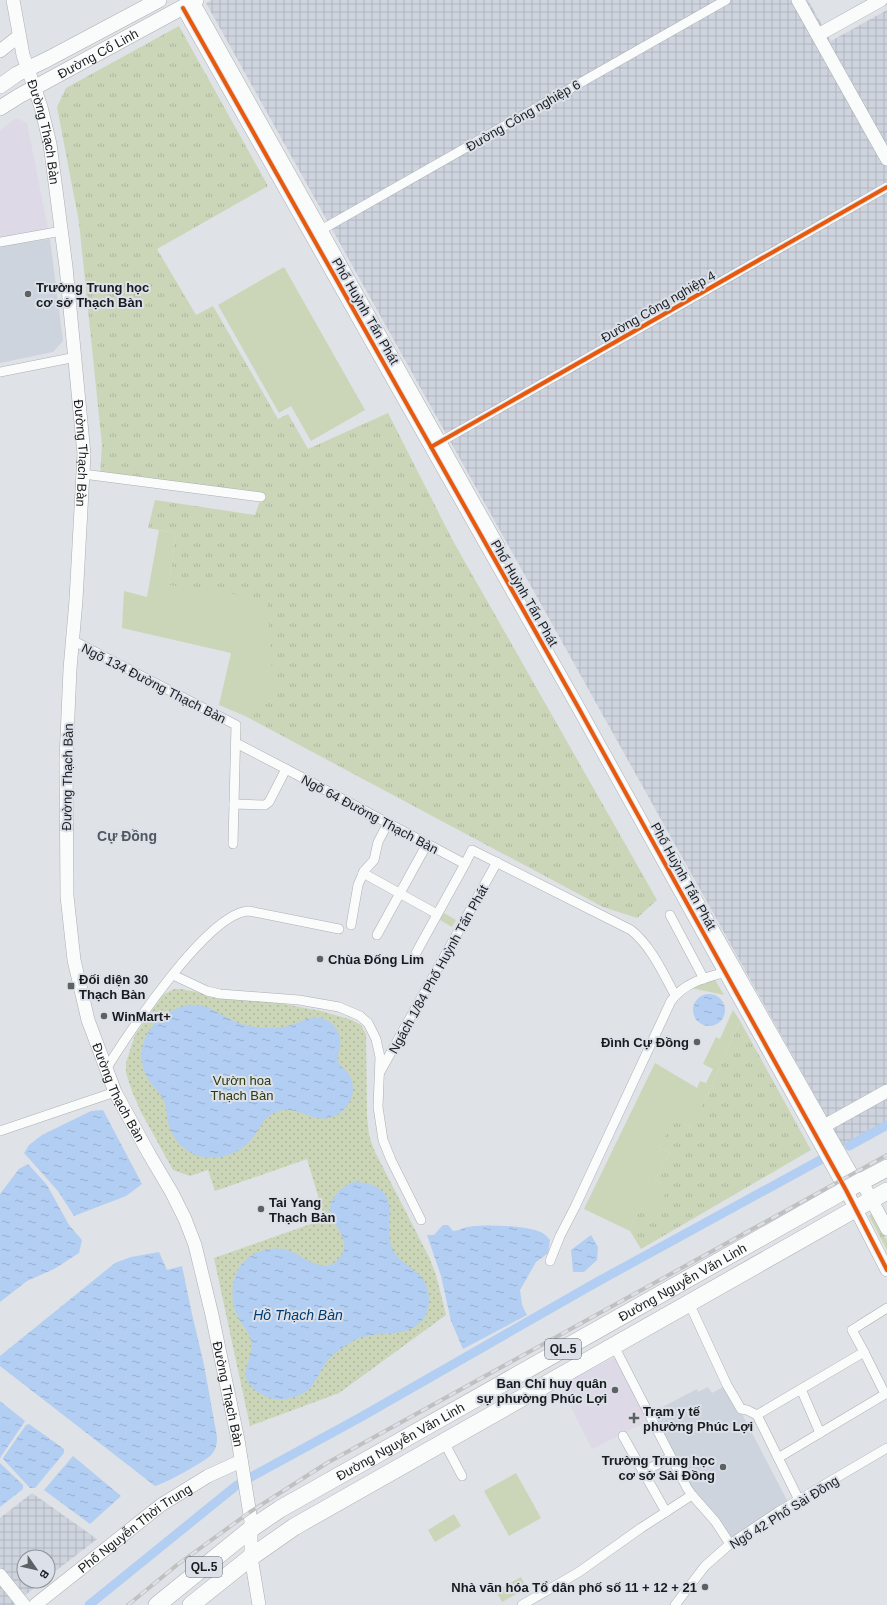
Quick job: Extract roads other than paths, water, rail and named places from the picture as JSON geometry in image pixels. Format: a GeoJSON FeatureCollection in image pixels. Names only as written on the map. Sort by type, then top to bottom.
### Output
{"type":"FeatureCollection","features":[{"type":"Feature","properties":{"kind":"highway","name":"Đường Nguyễn Văn Linh"},"geometry":{"type":"LineString","coordinates":[[157,1605],[252,1528],[280,1509],[887,1168]]}},
{"type":"Feature","properties":{"kind":"highway","name":"Đường Nguyễn Văn Linh"},"geometry":{"type":"LineString","coordinates":[[191,1605],[251,1557],[294,1527],[887,1191]]}},
{"type":"Feature","properties":{"kind":"main road","name":"Đường Cổ Linh"},"geometry":{"type":"LineString","coordinates":[[0,86],[22,72],[159,0]]}},
{"type":"Feature","properties":{"kind":"main road","name":"Đường Cổ Linh"},"geometry":{"type":"LineString","coordinates":[[0,108],[19,96],[191,3]]}},
{"type":"Feature","properties":{"kind":"street","name":"Đường Thạch Bàn"},"geometry":{"type":"LineString","coordinates":[[13,0],[19,36],[22,72],[34,89],[41,107],[50,144],[62,231],[76,358],[84,454],[67,738],[67,896],[74,960],[88,1020],[115,1092],[172,1193],[195,1245],[212,1314],[241,1461],[252,1528],[251,1557],[259,1605]]}},
{"type":"Feature","properties":{"kind":"street","name":"Đường Công nghiệp 6"},"geometry":{"type":"LineString","coordinates":[[316,232],[726,0]]}},
{"type":"Feature","properties":{"kind":"street"},"geometry":{"type":"LineString","coordinates":[[798,0],[887,159]]}},
{"type":"Feature","properties":{"kind":"street"},"geometry":{"type":"LineString","coordinates":[[818,36],[881,0]]}},
{"type":"Feature","properties":{"kind":"street","name":"Phố Huỳnh Tấn Phát"},"geometry":{"type":"LineString","coordinates":[[191,3],[360,311],[819,1129],[846,1190],[887,1270]]}},
{"type":"Feature","properties":{"kind":"street"},"geometry":{"type":"LineString","coordinates":[[0,51],[19,36]]}},
{"type":"Feature","properties":{"kind":"street"},"geometry":{"type":"LineString","coordinates":[[0,77],[22,72]]}},
{"type":"Feature","properties":{"kind":"street","name":"Đường Công nghiệp 4"},"geometry":{"type":"LineString","coordinates":[[435,444],[887,187]]}},
{"type":"Feature","properties":{"kind":"street"},"geometry":{"type":"LineString","coordinates":[[0,242],[62,231]]}},
{"type":"Feature","properties":{"kind":"street"},"geometry":{"type":"LineString","coordinates":[[0,372],[76,358]]}},
{"type":"Feature","properties":{"kind":"street"},"geometry":{"type":"LineString","coordinates":[[83,474],[261,497]]}},
{"type":"Feature","properties":{"kind":"street","name":"Ngõ 134 Đường Thạch Bàn"},"geometry":{"type":"LineString","coordinates":[[72,640],[236,725],[236,743]]}},
{"type":"Feature","properties":{"kind":"street"},"geometry":{"type":"LineString","coordinates":[[233,844],[236,743],[286,769]]}},
{"type":"Feature","properties":{"kind":"street","name":"Ngõ 64 Đường Thạch Bàn"},"geometry":{"type":"LineString","coordinates":[[234,804],[264,804],[268,802],[286,769],[464,864]]}},
{"type":"Feature","properties":{"kind":"street"},"geometry":{"type":"LineString","coordinates":[[351,925],[356,891],[363,873],[374,860],[378,842],[388,823]]}},
{"type":"Feature","properties":{"kind":"street","name":"Phố Huỳnh Tấn Phát"},"geometry":{"type":"LineString","coordinates":[[659,843],[726,972],[819,1129],[852,1174],[862,1182],[887,1229]]}},
{"type":"Feature","properties":{"kind":"street"},"geometry":{"type":"LineString","coordinates":[[376,935],[427,844]]}},
{"type":"Feature","properties":{"kind":"street"},"geometry":{"type":"LineString","coordinates":[[416,953],[472,850],[631,930],[639,936],[646,945],[675,995]]}},
{"type":"Feature","properties":{"kind":"street","name":"Ngách 1/84 Phố Huỳnh Tấn Phát"},"geometry":{"type":"LineString","coordinates":[[378,1075],[497,862]]}},
{"type":"Feature","properties":{"kind":"street"},"geometry":{"type":"LineString","coordinates":[[363,873],[437,914]]}},
{"type":"Feature","properties":{"kind":"street"},"geometry":{"type":"LineString","coordinates":[[106,1069],[137,1022],[173,975],[208,936],[227,919],[242,911],[249,911],[339,929]]}},
{"type":"Feature","properties":{"kind":"street"},"geometry":{"type":"LineString","coordinates":[[670,915],[704,979]]}},
{"type":"Feature","properties":{"kind":"street"},"geometry":{"type":"LineString","coordinates":[[550,1261],[560,1236],[675,995],[691,983],[726,972]]}},
{"type":"Feature","properties":{"kind":"street"},"geometry":{"type":"LineString","coordinates":[[173,975],[220,994],[299,1000],[332,1006],[351,1012],[364,1020],[373,1030],[380,1057],[378,1075],[379,1118],[384,1143],[421,1220]]}},
{"type":"Feature","properties":{"kind":"street"},"geometry":{"type":"LineString","coordinates":[[819,1129],[887,1091]]}},
{"type":"Feature","properties":{"kind":"street"},"geometry":{"type":"LineString","coordinates":[[0,1130],[115,1092]]}},
{"type":"Feature","properties":{"kind":"street"},"geometry":{"type":"LineString","coordinates":[[689,1303],[727,1385],[741,1409],[757,1415],[799,1500]]}},
{"type":"Feature","properties":{"kind":"street"},"geometry":{"type":"LineString","coordinates":[[778,1458],[886,1394],[852,1330],[887,1308]]}},
{"type":"Feature","properties":{"kind":"street"},"geometry":{"type":"LineString","coordinates":[[614,1346],[692,1495],[715,1521],[730,1544]]}},
{"type":"Feature","properties":{"kind":"street"},"geometry":{"type":"LineString","coordinates":[[757,1415],[864,1352]]}},
{"type":"Feature","properties":{"kind":"street"},"geometry":{"type":"LineString","coordinates":[[801,1389],[820,1433]]}},
{"type":"Feature","properties":{"kind":"street"},"geometry":{"type":"LineString","coordinates":[[623,1436],[666,1512]]}},
{"type":"Feature","properties":{"kind":"street"},"geometry":{"type":"LineString","coordinates":[[444,1442],[462,1476]]}},
{"type":"Feature","properties":{"kind":"street","name":"Ngõ 42 Phố Sài Đồng"},"geometry":{"type":"LineString","coordinates":[[675,1605],[705,1566],[730,1544],[799,1500],[887,1448]]}},
{"type":"Feature","properties":{"kind":"street"},"geometry":{"type":"LineString","coordinates":[[643,1472],[671,1457]]}},
{"type":"Feature","properties":{"kind":"street","name":"Phố Nguyễn Thời Trung"},"geometry":{"type":"LineString","coordinates":[[35,1605],[161,1505],[208,1476],[241,1461]]}},
{"type":"Feature","properties":{"kind":"street"},"geometry":{"type":"LineString","coordinates":[[522,1605],[579,1572],[641,1528],[692,1495]]}},
{"type":"Feature","properties":{"kind":"street"},"geometry":{"type":"LineString","coordinates":[[0,1575],[24,1605]]}},
{"type":"Feature","properties":{"kind":"water"},"geometry":{"type":"Polygon","coordinates":[[[706,994],[712,994],[721,998],[725,1010],[721,1022],[712,1026],[706,1026],[697,1022],[693,1013],[693,1007],[697,998],[706,994]]]}},
{"type":"Feature","properties":{"kind":"water"},"geometry":{"type":"Polygon","coordinates":[[[188,1005],[206,1007],[237,1022],[256,1027],[283,1027],[311,1018],[321,1018],[326,1020],[337,1030],[340,1037],[338,1060],[352,1080],[353,1087],[351,1100],[338,1114],[325,1119],[312,1117],[293,1110],[273,1113],[265,1120],[250,1141],[234,1153],[214,1158],[206,1158],[191,1153],[174,1137],[168,1122],[164,1101],[147,1077],[142,1061],[142,1050],[145,1039],[157,1021],[166,1014],[188,1005]]]}},
{"type":"Feature","properties":{"kind":"water"},"geometry":{"type":"Polygon","coordinates":[[[103,1110],[142,1184],[126,1196],[74,1216],[58,1191],[24,1153],[29,1145],[42,1135],[91,1111],[103,1110]]]}},
{"type":"Feature","properties":{"kind":"water"},"geometry":{"type":"Polygon","coordinates":[[[28,1164],[47,1185],[69,1225],[82,1240],[79,1253],[54,1269],[27,1281],[0,1302],[0,1194],[19,1169],[28,1164]]]}},
{"type":"Feature","properties":{"kind":"water","name":"Hồ Thạch Bàn"},"geometry":{"type":"Polygon","coordinates":[[[354,1182],[372,1185],[380,1189],[386,1196],[389,1208],[389,1235],[392,1248],[395,1254],[424,1281],[429,1295],[428,1309],[423,1319],[416,1326],[408,1330],[367,1336],[357,1339],[345,1346],[328,1360],[312,1385],[303,1394],[285,1399],[274,1399],[268,1397],[258,1392],[246,1379],[247,1366],[252,1345],[249,1334],[238,1318],[234,1308],[232,1293],[235,1278],[242,1264],[251,1256],[260,1251],[276,1248],[287,1250],[321,1266],[334,1263],[341,1256],[344,1248],[344,1241],[331,1214],[330,1207],[333,1199],[340,1191],[354,1182]]]}},
{"type":"Feature","properties":{"kind":"water"},"geometry":{"type":"Polygon","coordinates":[[[443,1225],[448,1225],[453,1231],[474,1226],[518,1227],[545,1234],[550,1240],[548,1253],[536,1262],[520,1290],[522,1305],[527,1315],[463,1349],[451,1321],[441,1276],[427,1235],[434,1235],[443,1225]]]}},
{"type":"Feature","properties":{"kind":"water"},"geometry":{"type":"Polygon","coordinates":[[[591,1235],[598,1247],[597,1260],[584,1272],[573,1272],[571,1250],[591,1235]]]}},
{"type":"Feature","properties":{"kind":"water"},"geometry":{"type":"Polygon","coordinates":[[[159,1252],[167,1270],[182,1266],[204,1365],[217,1437],[215,1449],[207,1458],[176,1477],[155,1486],[0,1366],[0,1356],[115,1263],[131,1257],[159,1252]]]}},
{"type":"Feature","properties":{"kind":"water"},"geometry":{"type":"Polygon","coordinates":[[[0,1401],[25,1421],[0,1458],[0,1401]]]}},
{"type":"Feature","properties":{"kind":"water"},"geometry":{"type":"Polygon","coordinates":[[[29,1424],[64,1449],[64,1453],[35,1488],[30,1488],[3,1458],[26,1425],[29,1424]]]}},
{"type":"Feature","properties":{"kind":"water"},"geometry":{"type":"Polygon","coordinates":[[[73,1456],[121,1496],[90,1524],[44,1490],[73,1456]]]}},
{"type":"Feature","properties":{"kind":"water"},"geometry":{"type":"Polygon","coordinates":[[[0,1463],[23,1485],[23,1489],[0,1507],[0,1463]]]}},
{"type":"Feature","properties":{"kind":"waterway"},"geometry":{"type":"LineString","coordinates":[[849,1146],[887,1125]]}},
{"type":"Feature","properties":{"kind":"waterway"},"geometry":{"type":"LineString","coordinates":[[251,1477],[361,1417],[597,1282],[822,1159]]}},
{"type":"Feature","properties":{"kind":"waterway"},"geometry":{"type":"LineString","coordinates":[[89,1605],[237,1485]]}},
{"type":"Feature","properties":{"kind":"railway"},"geometry":{"type":"LineString","coordinates":[[128,1605],[177,1565],[250,1512],[327,1463],[887,1155]]}},
{"type":"Feature","properties":{"kind":"place","name":"Trường Trung học cơ sở Thạch Bàn"},"geometry":{"type":"Point","coordinates":[28,294]}},
{"type":"Feature","properties":{"kind":"place","name":"Chùa Đống Lim"},"geometry":{"type":"Point","coordinates":[320,959]}},
{"type":"Feature","properties":{"kind":"place","name":"Đối diện 30 Thạch Bàn"},"geometry":{"type":"Point","coordinates":[71,986]}},
{"type":"Feature","properties":{"kind":"place","name":"WinMart+"},"geometry":{"type":"Point","coordinates":[104,1016]}},
{"type":"Feature","properties":{"kind":"place","name":"Đình Cự Đồng"},"geometry":{"type":"Point","coordinates":[697,1042]}},
{"type":"Feature","properties":{"kind":"place","name":"Tai Yang Thạch Bàn"},"geometry":{"type":"Point","coordinates":[261,1209]}},
{"type":"Feature","properties":{"kind":"place","name":"Ban Chỉ huy quân sự phường Phúc Lợi"},"geometry":{"type":"Point","coordinates":[615,1390]}},
{"type":"Feature","properties":{"kind":"place","name":"Trạm y tế phường Phúc Lợi"},"geometry":{"type":"Point","coordinates":[634,1418]}},
{"type":"Feature","properties":{"kind":"place","name":"Trường Trung học cơ sở Sài Đồng"},"geometry":{"type":"Point","coordinates":[723,1467]}},
{"type":"Feature","properties":{"kind":"place","name":"Nhà văn hóa Tổ dân phố số 11 + 12 + 21"},"geometry":{"type":"Point","coordinates":[705,1587]}},
{"type":"Feature","properties":{"kind":"district","name":"Cự Đồng"},"geometry":{"type":"Point","coordinates":[127,836]}},
{"type":"Feature","properties":{"kind":"park label","name":"Vườn hoa Thạch Bàn"},"geometry":{"type":"Point","coordinates":[242,1088]}}]}
